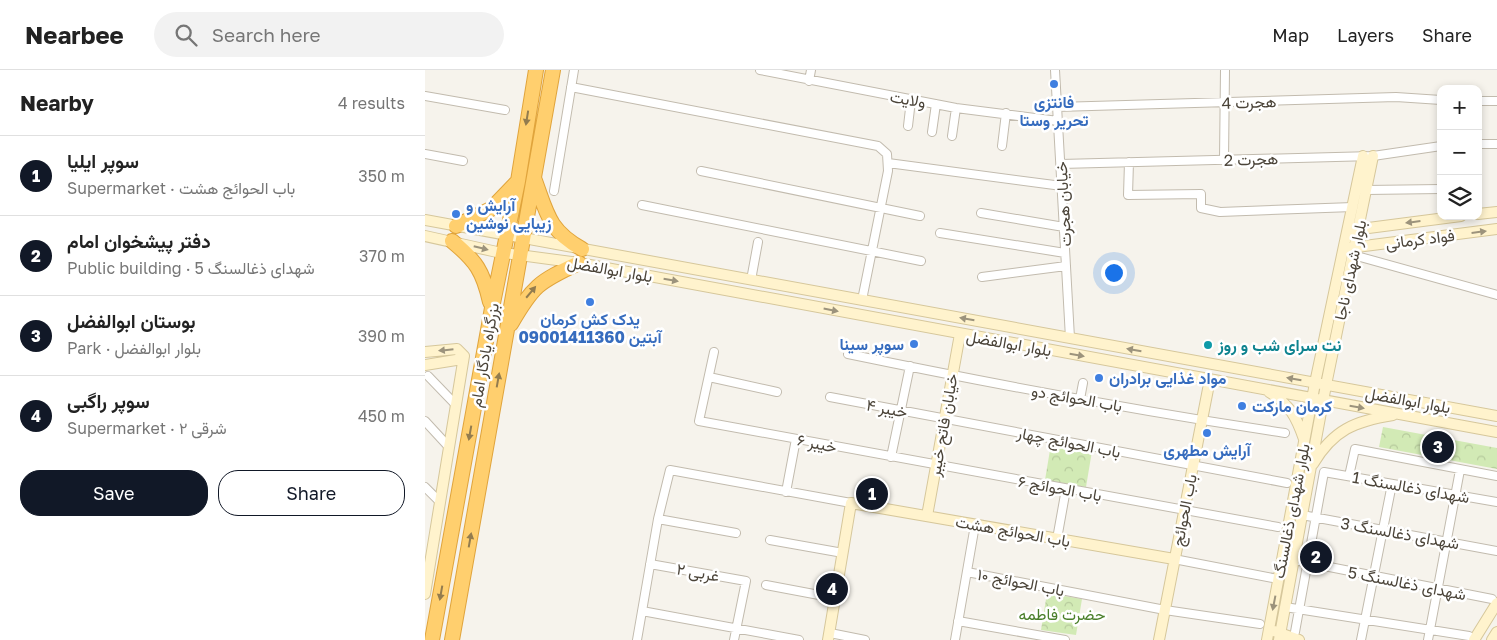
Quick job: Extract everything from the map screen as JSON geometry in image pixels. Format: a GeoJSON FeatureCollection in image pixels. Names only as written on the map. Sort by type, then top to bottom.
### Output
{"type":"FeatureCollection","features":[{"type":"Feature","properties":{"kind":"highway","name":"بزرگراه یادگار امام"},"geometry":{"type":"LineString","coordinates":[[433,640],[491,308],[518,181],[536,70]]}},
{"type":"Feature","properties":{"kind":"highway","name":"بزرگراه یادگار امام"},"geometry":{"type":"LineString","coordinates":[[452,640],[553,70]]}},
{"type":"Feature","properties":{"kind":"highway"},"geometry":{"type":"LineString","coordinates":[[506,334],[528,294],[580,256],[556,231],[533,176]]}},
{"type":"Feature","properties":{"kind":"highway"},"geometry":{"type":"LineString","coordinates":[[456,226],[491,209],[518,181]]}},
{"type":"Feature","properties":{"kind":"highway"},"geometry":{"type":"LineString","coordinates":[[452,241],[470,256],[484,276],[491,308]]}},
{"type":"Feature","properties":{"kind":"main road","name":"بلوار شهدای ناجا"},"geometry":{"type":"LineString","coordinates":[[1315,383],[1343,249],[1353,230],[1366,190],[1368,156]]}},
{"type":"Feature","properties":{"kind":"main road","name":"بلوار شهدای ناجا"},"geometry":{"type":"LineString","coordinates":[[1326,385],[1354,251],[1353,206],[1368,156]]}},
{"type":"Feature","properties":{"kind":"main road"},"geometry":{"type":"LineString","coordinates":[[1482,214],[1497,212]]}},
{"type":"Feature","properties":{"kind":"main road","name":"فواد کرمانی"},"geometry":{"type":"LineString","coordinates":[[1353,230],[1437,219]]}},
{"type":"Feature","properties":{"kind":"main road","name":"بلوار ابوالفضل"},"geometry":{"type":"LineString","coordinates":[[425,220],[523,239],[580,256],[772,299],[1497,432]]}},
{"type":"Feature","properties":{"kind":"main road","name":"فواد کرمانی"},"geometry":{"type":"LineString","coordinates":[[1343,249],[1354,251],[1497,229]]}},
{"type":"Feature","properties":{"kind":"main road","name":"بلوار ابوالفضل"},"geometry":{"type":"LineString","coordinates":[[425,236],[502,253],[580,256],[775,284],[1497,416]]}},
{"type":"Feature","properties":{"kind":"main road"},"geometry":{"type":"LineString","coordinates":[[772,299],[775,284]]}},
{"type":"Feature","properties":{"kind":"main road","name":"خیابان فاتح خیبر"},"geometry":{"type":"LineString","coordinates":[[927,516],[960,334]]}},
{"type":"Feature","properties":{"kind":"main road"},"geometry":{"type":"LineString","coordinates":[[425,352],[457,349],[464,356]]}},
{"type":"Feature","properties":{"kind":"main road"},"geometry":{"type":"LineString","coordinates":[[425,365],[456,360],[464,356]]}},
{"type":"Feature","properties":{"kind":"main road"},"geometry":{"type":"LineString","coordinates":[[425,594],[427,558],[435,523],[464,356]]}},
{"type":"Feature","properties":{"kind":"main road","name":"باب الحوائج"},"geometry":{"type":"LineString","coordinates":[[1159,640],[1210,380]]}},
{"type":"Feature","properties":{"kind":"main road","name":"بلوار شهدای ذغالسنگ"},"geometry":{"type":"LineString","coordinates":[[1265,631],[1278,580],[1315,383]]}},
{"type":"Feature","properties":{"kind":"main road","name":"بلوار شهدای ذغالسنگ"},"geometry":{"type":"LineString","coordinates":[[1280,636],[1326,385]]}},
{"type":"Feature","properties":{"kind":"main road"},"geometry":{"type":"LineString","coordinates":[[1264,389],[1285,402],[1298,421],[1304,440]]}},
{"type":"Feature","properties":{"kind":"main road"},"geometry":{"type":"LineString","coordinates":[[1310,469],[1331,439],[1349,426],[1367,419],[1400,414]]}},
{"type":"Feature","properties":{"kind":"main road"},"geometry":{"type":"LineString","coordinates":[[435,523],[458,503]]}},
{"type":"Feature","properties":{"kind":"main road"},"geometry":{"type":"LineString","coordinates":[[829,637],[851,503]]}},
{"type":"Feature","properties":{"kind":"main road","name":"باب الحوائج هشت"},"geometry":{"type":"LineString","coordinates":[[851,503],[1175,559]]}},
{"type":"Feature","properties":{"kind":"main road"},"geometry":{"type":"LineString","coordinates":[[1471,638],[1494,601]]}},
{"type":"Feature","properties":{"kind":"main road"},"geometry":{"type":"LineString","coordinates":[[1265,631],[1280,636],[1297,636]]}},
{"type":"Feature","properties":{"kind":"main road"},"geometry":{"type":"LineString","coordinates":[[1492,640],[1497,632]]}},
{"type":"Feature","properties":{"kind":"street"},"geometry":{"type":"LineString","coordinates":[[554,191],[573,70]]}},
{"type":"Feature","properties":{"kind":"street","name":"ولایت"},"geometry":{"type":"LineString","coordinates":[[759,70],[957,108],[1058,121]]}},
{"type":"Feature","properties":{"kind":"street"},"geometry":{"type":"LineString","coordinates":[[809,81],[811,70]]}},
{"type":"Feature","properties":{"kind":"street","name":"خیابان هجرت"},"geometry":{"type":"LineString","coordinates":[[1055,70],[1070,338]]}},
{"type":"Feature","properties":{"kind":"street"},"geometry":{"type":"LineString","coordinates":[[1224,160],[1225,70]]}},
{"type":"Feature","properties":{"kind":"street"},"geometry":{"type":"LineString","coordinates":[[571,88],[878,146],[887,154],[888,171],[862,300]]}},
{"type":"Feature","properties":{"kind":"street"},"geometry":{"type":"LineString","coordinates":[[425,96],[505,110]]}},
{"type":"Feature","properties":{"kind":"street","name":"هجرت 4"},"geometry":{"type":"LineString","coordinates":[[1057,106],[1396,97],[1437,100]]}},
{"type":"Feature","properties":{"kind":"street"},"geometry":{"type":"LineString","coordinates":[[908,126],[911,100]]}},
{"type":"Feature","properties":{"kind":"street"},"geometry":{"type":"LineString","coordinates":[[1482,101],[1497,101]]}},
{"type":"Feature","properties":{"kind":"street"},"geometry":{"type":"LineString","coordinates":[[932,132],[936,104]]}},
{"type":"Feature","properties":{"kind":"street"},"geometry":{"type":"LineString","coordinates":[[952,136],[957,108]]}},
{"type":"Feature","properties":{"kind":"street"},"geometry":{"type":"LineString","coordinates":[[1001,146],[1006,114]]}},
{"type":"Feature","properties":{"kind":"street"},"geometry":{"type":"LineString","coordinates":[[1482,144],[1497,144]]}},
{"type":"Feature","properties":{"kind":"street","name":"هجرت 2"},"geometry":{"type":"LineString","coordinates":[[1061,164],[1368,156],[1437,147]]}},
{"type":"Feature","properties":{"kind":"street"},"geometry":{"type":"LineString","coordinates":[[425,154],[463,161]]}},
{"type":"Feature","properties":{"kind":"street"},"geometry":{"type":"LineString","coordinates":[[1129,162],[1128,195],[1201,194],[1201,208],[1220,212],[1353,206]]}},
{"type":"Feature","properties":{"kind":"street"},"geometry":{"type":"LineString","coordinates":[[888,163],[1062,186]]}},
{"type":"Feature","properties":{"kind":"street"},"geometry":{"type":"LineString","coordinates":[[701,171],[920,216]]}},
{"type":"Feature","properties":{"kind":"street"},"geometry":{"type":"LineString","coordinates":[[1366,190],[1437,189]]}},
{"type":"Feature","properties":{"kind":"street"},"geometry":{"type":"LineString","coordinates":[[642,205],[921,261]]}},
{"type":"Feature","properties":{"kind":"street"},"geometry":{"type":"LineString","coordinates":[[981,213],[1064,227]]}},
{"type":"Feature","properties":{"kind":"street"},"geometry":{"type":"LineString","coordinates":[[940,233],[1065,253]]}},
{"type":"Feature","properties":{"kind":"street"},"geometry":{"type":"LineString","coordinates":[[751,280],[758,242]]}},
{"type":"Feature","properties":{"kind":"street"},"geometry":{"type":"LineString","coordinates":[[1354,251],[1497,295]]}},
{"type":"Feature","properties":{"kind":"street"},"geometry":{"type":"LineString","coordinates":[[982,277],[1066,266]]}},
{"type":"Feature","properties":{"kind":"street"},"geometry":{"type":"LineString","coordinates":[[714,352],[709,377],[777,392]]}},
{"type":"Feature","properties":{"kind":"street","name":"باب الحوائج دو"},"geometry":{"type":"LineString","coordinates":[[848,354],[1080,399],[1285,434]]}},
{"type":"Feature","properties":{"kind":"street"},"geometry":{"type":"LineString","coordinates":[[891,457],[909,366]]}},
{"type":"Feature","properties":{"kind":"street"},"geometry":{"type":"LineString","coordinates":[[428,376],[455,405]]}},
{"type":"Feature","properties":{"kind":"street","name":"خیبر ۶"},"geometry":{"type":"LineString","coordinates":[[709,377],[699,421],[936,466]]}},
{"type":"Feature","properties":{"kind":"street"},"geometry":{"type":"LineString","coordinates":[[1080,399],[1083,383]]}},
{"type":"Feature","properties":{"kind":"street","name":"خیبر ۴"},"geometry":{"type":"LineString","coordinates":[[830,397],[944,419]]}},
{"type":"Feature","properties":{"kind":"street","name":"باب الحوائج چهار"},"geometry":{"type":"LineString","coordinates":[[944,419],[1287,483]]}},
{"type":"Feature","properties":{"kind":"street"},"geometry":{"type":"LineString","coordinates":[[425,421],[449,446]]}},
{"type":"Feature","properties":{"kind":"street"},"geometry":{"type":"LineString","coordinates":[[786,492],[796,439]]}},
{"type":"Feature","properties":{"kind":"street"},"geometry":{"type":"LineString","coordinates":[[1349,476],[1355,449],[1497,476]]}},
{"type":"Feature","properties":{"kind":"street","name":"باب الحوائج ۶"},"geometry":{"type":"LineString","coordinates":[[936,466],[1278,526]]}},
{"type":"Feature","properties":{"kind":"street"},"geometry":{"type":"LineString","coordinates":[[637,640],[658,519],[670,470],[851,503]]}},
{"type":"Feature","properties":{"kind":"street"},"geometry":{"type":"LineString","coordinates":[[1428,640],[1460,470]]}},
{"type":"Feature","properties":{"kind":"street","name":"شهدای ذغالسنگ 1"},"geometry":{"type":"LineString","coordinates":[[1316,518],[1324,472],[1497,502]]}},
{"type":"Feature","properties":{"kind":"street"},"geometry":{"type":"LineString","coordinates":[[1361,640],[1392,484]]}},
{"type":"Feature","properties":{"kind":"street"},"geometry":{"type":"LineString","coordinates":[[425,487],[439,501]]}},
{"type":"Feature","properties":{"kind":"street"},"geometry":{"type":"LineString","coordinates":[[1057,539],[1066,489]]}},
{"type":"Feature","properties":{"kind":"street","name":"شهدای ذغالسنگ 3"},"geometry":{"type":"LineString","coordinates":[[1302,515],[1497,551]]}},
{"type":"Feature","properties":{"kind":"street"},"geometry":{"type":"LineString","coordinates":[[1297,636],[1299,610],[1316,518]]}},
{"type":"Feature","properties":{"kind":"street"},"geometry":{"type":"LineString","coordinates":[[658,519],[736,533]]}},
{"type":"Feature","properties":{"kind":"street"},"geometry":{"type":"LineString","coordinates":[[955,640],[975,524]]}},
{"type":"Feature","properties":{"kind":"street"},"geometry":{"type":"LineString","coordinates":[[770,540],[843,554]]}},
{"type":"Feature","properties":{"kind":"street"},"geometry":{"type":"LineString","coordinates":[[1175,559],[1278,580]]}},
{"type":"Feature","properties":{"kind":"street","name":"شهدای ذغالسنگ 5"},"geometry":{"type":"LineString","coordinates":[[1294,560],[1494,601]]}},
{"type":"Feature","properties":{"kind":"street","name":"۲ غربی"},"geometry":{"type":"LineString","coordinates":[[650,564],[746,581],[736,628]]}},
{"type":"Feature","properties":{"kind":"street","name":"باب الحوائج ۱۰"},"geometry":{"type":"LineString","coordinates":[[967,572],[1265,631]]}},
{"type":"Feature","properties":{"kind":"street"},"geometry":{"type":"LineString","coordinates":[[766,585],[835,598]]}},
{"type":"Feature","properties":{"kind":"street"},"geometry":{"type":"LineString","coordinates":[[1285,607],[1471,638]]}},
{"type":"Feature","properties":{"kind":"street"},"geometry":{"type":"LineString","coordinates":[[642,611],[799,640]]}},
{"type":"Feature","properties":{"kind":"street"},"geometry":{"type":"LineString","coordinates":[[958,622],[1065,640]]}},
{"type":"Feature","properties":{"kind":"street"},"geometry":{"type":"LineString","coordinates":[[734,640],[736,628]]}},
{"type":"Feature","properties":{"kind":"street"},"geometry":{"type":"LineString","coordinates":[[829,637],[865,640]]}},
{"type":"Feature","properties":{"kind":"green space"},"geometry":{"type":"Polygon","coordinates":[[[1383,427],[1497,448],[1497,469],[1379,447],[1383,427]]]}},
{"type":"Feature","properties":{"kind":"green space"},"geometry":{"type":"Polygon","coordinates":[[[1051,444],[1092,451],[1086,487],[1045,480],[1051,444]]]}},
{"type":"Feature","properties":{"kind":"green space","name":"حضرت فاطمه"},"geometry":{"type":"Polygon","coordinates":[[[1047,593],[1082,599],[1076,635],[1041,630],[1047,593]]]}},
{"type":"Feature","properties":{"kind":"place","name":"فانتزی تحریر وستا"},"geometry":{"type":"Point","coordinates":[1054,84]}},
{"type":"Feature","properties":{"kind":"place","name":"آرایش و زیبایی نوشین"},"geometry":{"type":"Point","coordinates":[456,214]}},
{"type":"Feature","properties":{"kind":"place","name":"یدک کش کرمان آبتین 09001411360"},"geometry":{"type":"Point","coordinates":[590,302]}},
{"type":"Feature","properties":{"kind":"place","name":"سوپر سینا"},"geometry":{"type":"Point","coordinates":[914,344]}},
{"type":"Feature","properties":{"kind":"place","name":"نت سرای شب و روز"},"geometry":{"type":"Point","coordinates":[1208,345]}},
{"type":"Feature","properties":{"kind":"place","name":"مواد غذایی برادران"},"geometry":{"type":"Point","coordinates":[1099,378]}},
{"type":"Feature","properties":{"kind":"place","name":"کرمان مارکت"},"geometry":{"type":"Point","coordinates":[1242,406]}},
{"type":"Feature","properties":{"kind":"place","name":"آرایش مطهری"},"geometry":{"type":"Point","coordinates":[1207,433]}},
{"type":"Feature","properties":{"kind":"place","name":"بوستان ابوالفضل"},"geometry":{"type":"Point","coordinates":[1438,447]}},
{"type":"Feature","properties":{"kind":"place","name":"سوپر ایلیا"},"geometry":{"type":"Point","coordinates":[872,494]}},
{"type":"Feature","properties":{"kind":"place","name":"دفتر پیشخوان امام"},"geometry":{"type":"Point","coordinates":[1316,557]}},
{"type":"Feature","properties":{"kind":"place","name":"سوپر راگبی"},"geometry":{"type":"Point","coordinates":[832,589]}}]}
